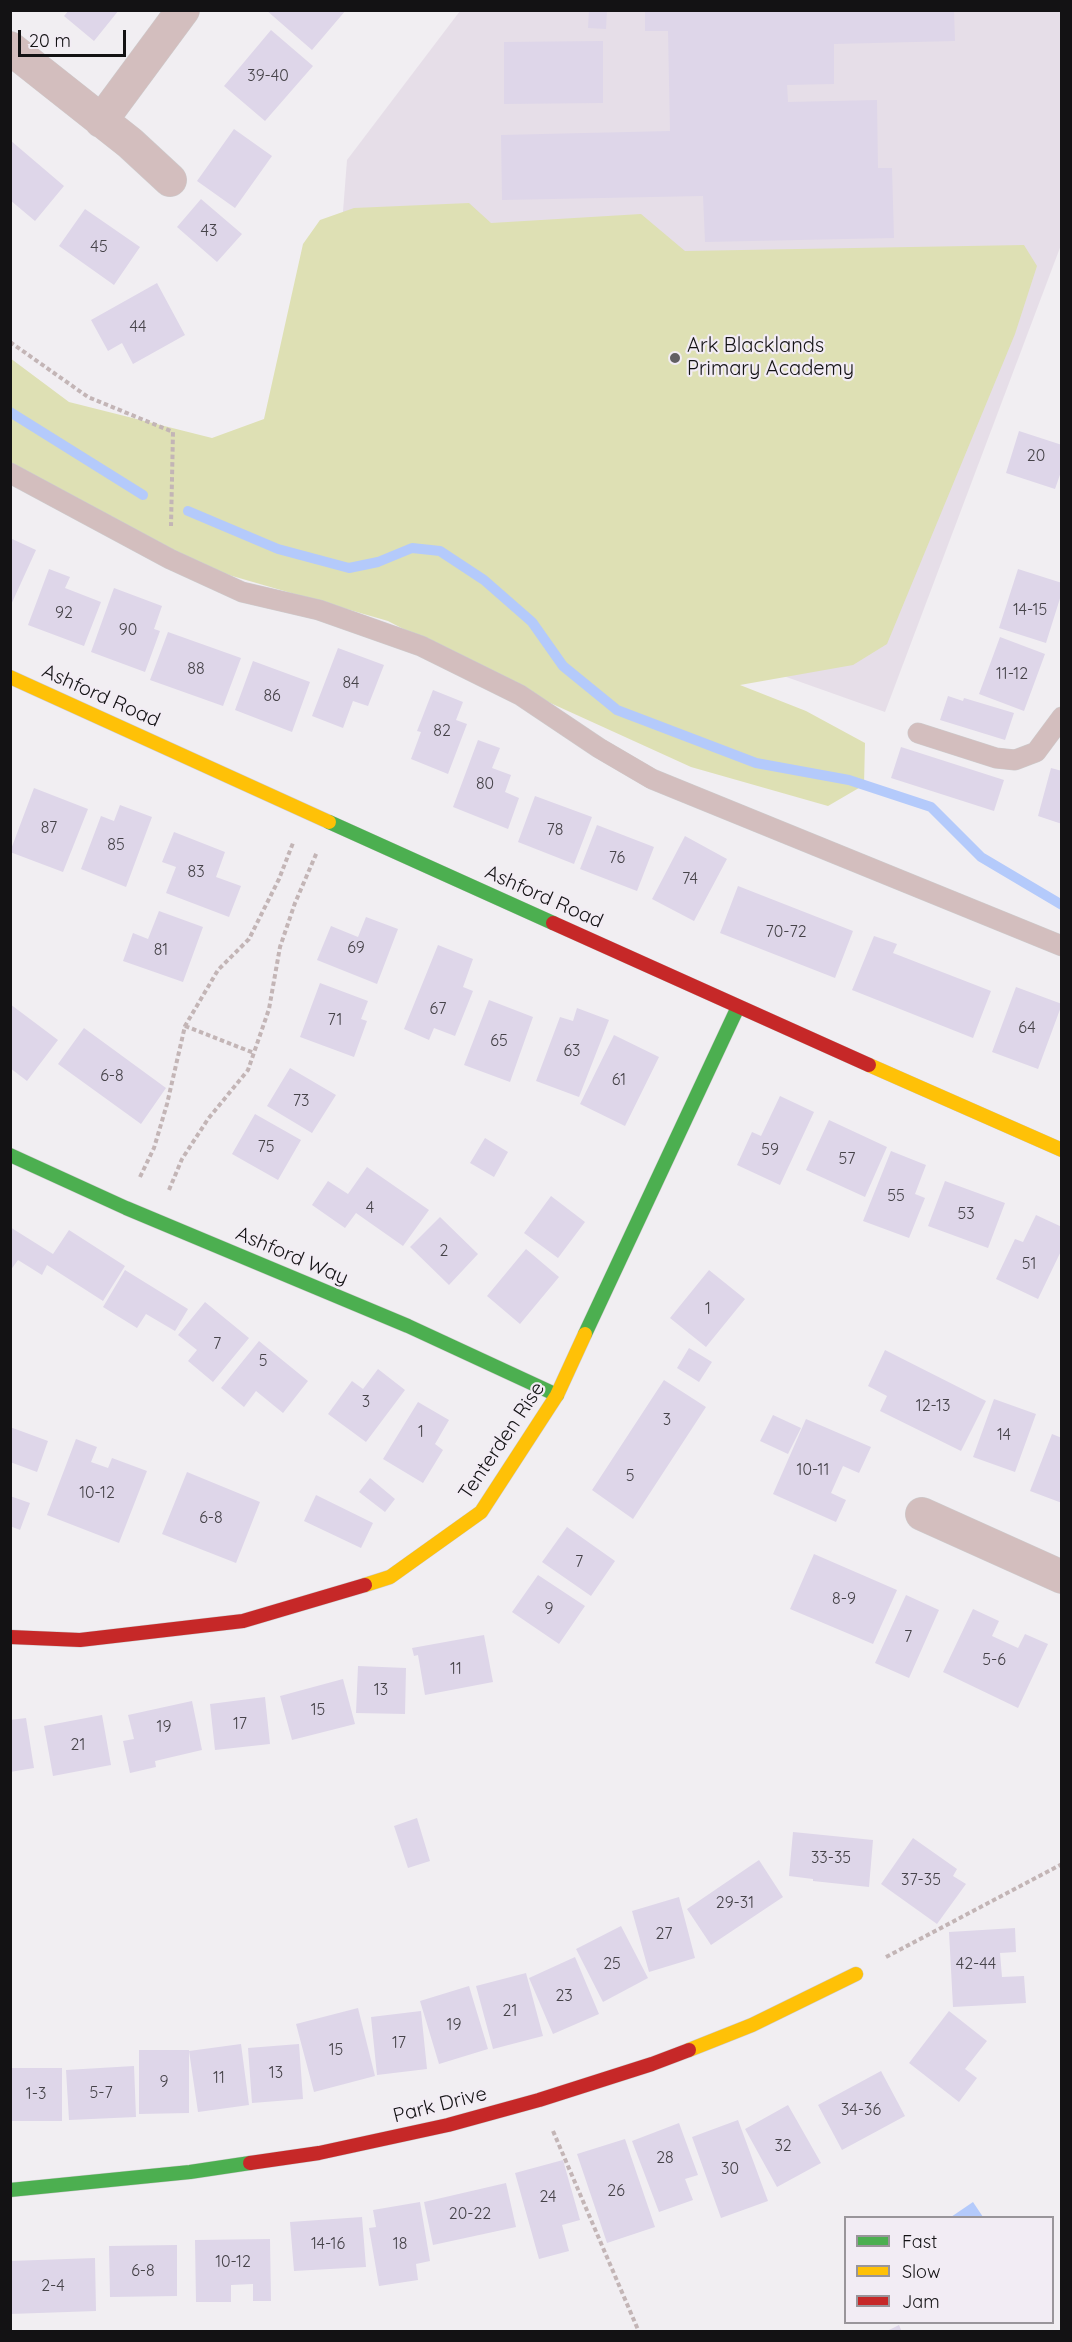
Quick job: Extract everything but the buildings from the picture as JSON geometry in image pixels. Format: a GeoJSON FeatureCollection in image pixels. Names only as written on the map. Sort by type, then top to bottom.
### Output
{"type":"FeatureCollection","features":[{"type":"Feature","properties":{"kind":"street"},"geometry":{"type":"LineString","coordinates":[[101,121],[183,10]]}},
{"type":"Feature","properties":{"kind":"street"},"geometry":{"type":"LineString","coordinates":[[10,48],[130,143],[170,180]]}},
{"type":"Feature","properties":{"kind":"street","name":"Ashford Road"},"geometry":{"type":"LineString","coordinates":[[10,677],[738,1007],[1062,1150]]}},
{"type":"Feature","properties":{"kind":"street","name":"Tenterden Rise"},"geometry":{"type":"LineString","coordinates":[[10,1637],[80,1640],[243,1621],[390,1577],[481,1512],[557,1395],[738,1007]]}},
{"type":"Feature","properties":{"kind":"street","name":"Ashford Way"},"geometry":{"type":"LineString","coordinates":[[10,1155],[156,1221],[408,1326],[557,1395]]}},
{"type":"Feature","properties":{"kind":"street"},"geometry":{"type":"LineString","coordinates":[[922,1514],[1062,1577]]}},
{"type":"Feature","properties":{"kind":"street","name":"Park Drive"},"geometry":{"type":"LineString","coordinates":[[10,2190],[190,2172],[319,2153],[448,2125],[539,2100],[652,2064],[752,2025],[856,1974]]}},
{"type":"Feature","properties":{"kind":"lane"},"geometry":{"type":"LineString","coordinates":[[10,472],[170,559],[243,592],[319,609],[422,646],[520,695],[599,748],[652,779],[1062,946]]}},
{"type":"Feature","properties":{"kind":"lane"},"geometry":{"type":"LineString","coordinates":[[918,733],[996,758],[1015,760],[1036,752],[1062,717]]}},
{"type":"Feature","properties":{"kind":"path"},"geometry":{"type":"LineString","coordinates":[[10,342],[88,397],[173,432],[170,559]]}},
{"type":"Feature","properties":{"kind":"path"},"geometry":{"type":"LineString","coordinates":[[126,1208],[154,1148],[185,1026],[218,970],[249,939],[279,879],[306,811]]}},
{"type":"Feature","properties":{"kind":"path"},"geometry":{"type":"LineString","coordinates":[[156,1221],[182,1159],[208,1119],[248,1070],[269,1009],[279,947],[295,903],[330,822]]}},
{"type":"Feature","properties":{"kind":"path"},"geometry":{"type":"LineString","coordinates":[[185,1026],[254,1053]]}},
{"type":"Feature","properties":{"kind":"path"},"geometry":{"type":"LineString","coordinates":[[856,1974],[1062,1864]]}},
{"type":"Feature","properties":{"kind":"path"},"geometry":{"type":"LineString","coordinates":[[539,2100],[639,2331]]}},
{"type":"Feature","properties":{"kind":"shaded area","name":"Ark Blacklands Primary Academy"},"geometry":{"type":"Polygon","coordinates":[[[460,11],[1061,11],[1061,245],[885,712],[578,603],[323,470],[347,160],[460,11]]]}},
{"type":"Feature","properties":{"kind":"green space"},"geometry":{"type":"Polygon","coordinates":[[[469,203],[491,223],[641,214],[685,251],[1024,245],[1037,266],[1015,334],[887,644],[853,665],[740,685],[806,711],[865,743],[864,785],[828,806],[691,767],[513,686],[388,621],[208,569],[11,472],[10,358],[69,402],[212,438],[264,419],[303,244],[320,220],[354,208],[469,203]]]}},
{"type":"Feature","properties":{"kind":"water"},"geometry":{"type":"Polygon","coordinates":[[[973,2202],[982,2216],[952,2216],[973,2202]]]}},
{"type":"Feature","properties":{"kind":"waterway"},"geometry":{"type":"LineString","coordinates":[[10,412],[143,495]]}},
{"type":"Feature","properties":{"kind":"waterway"},"geometry":{"type":"LineString","coordinates":[[188,511],[278,549],[349,568],[378,562],[412,548],[440,551],[484,580],[532,622],[563,666],[617,710],[756,763],[849,780],[931,807],[981,857],[1062,905]]}},
{"type":"Feature","properties":{"kind":"traffic: fast"},"geometry":{"type":"LineString","coordinates":[[329,822],[553,923]]}},
{"type":"Feature","properties":{"kind":"traffic: fast"},"geometry":{"type":"LineString","coordinates":[[585,1334],[738,1007]]}},
{"type":"Feature","properties":{"kind":"traffic: fast"},"geometry":{"type":"LineString","coordinates":[[10,1155],[126,1208],[408,1326],[557,1395]]}},
{"type":"Feature","properties":{"kind":"traffic: fast"},"geometry":{"type":"LineString","coordinates":[[10,2190],[190,2172],[250,2163]]}},
{"type":"Feature","properties":{"kind":"traffic: slow"},"geometry":{"type":"LineString","coordinates":[[10,677],[329,822]]}},
{"type":"Feature","properties":{"kind":"traffic: slow"},"geometry":{"type":"LineString","coordinates":[[869,1065],[1062,1150]]}},
{"type":"Feature","properties":{"kind":"traffic: slow"},"geometry":{"type":"LineString","coordinates":[[365,1585],[390,1577],[481,1512],[557,1395],[585,1334]]}},
{"type":"Feature","properties":{"kind":"traffic: slow"},"geometry":{"type":"LineString","coordinates":[[689,2050],[752,2025],[856,1974]]}},
{"type":"Feature","properties":{"kind":"traffic: jam"},"geometry":{"type":"LineString","coordinates":[[553,923],[869,1065]]}},
{"type":"Feature","properties":{"kind":"traffic: jam"},"geometry":{"type":"LineString","coordinates":[[10,1637],[80,1640],[243,1621],[365,1585]]}},
{"type":"Feature","properties":{"kind":"traffic: jam"},"geometry":{"type":"LineString","coordinates":[[250,2163],[319,2153],[448,2125],[539,2100],[689,2050]]}},
{"type":"Feature","properties":{"kind":"place","name":"Ark Blacklands Primary Academy"},"geometry":{"type":"Point","coordinates":[675,358]}}]}
